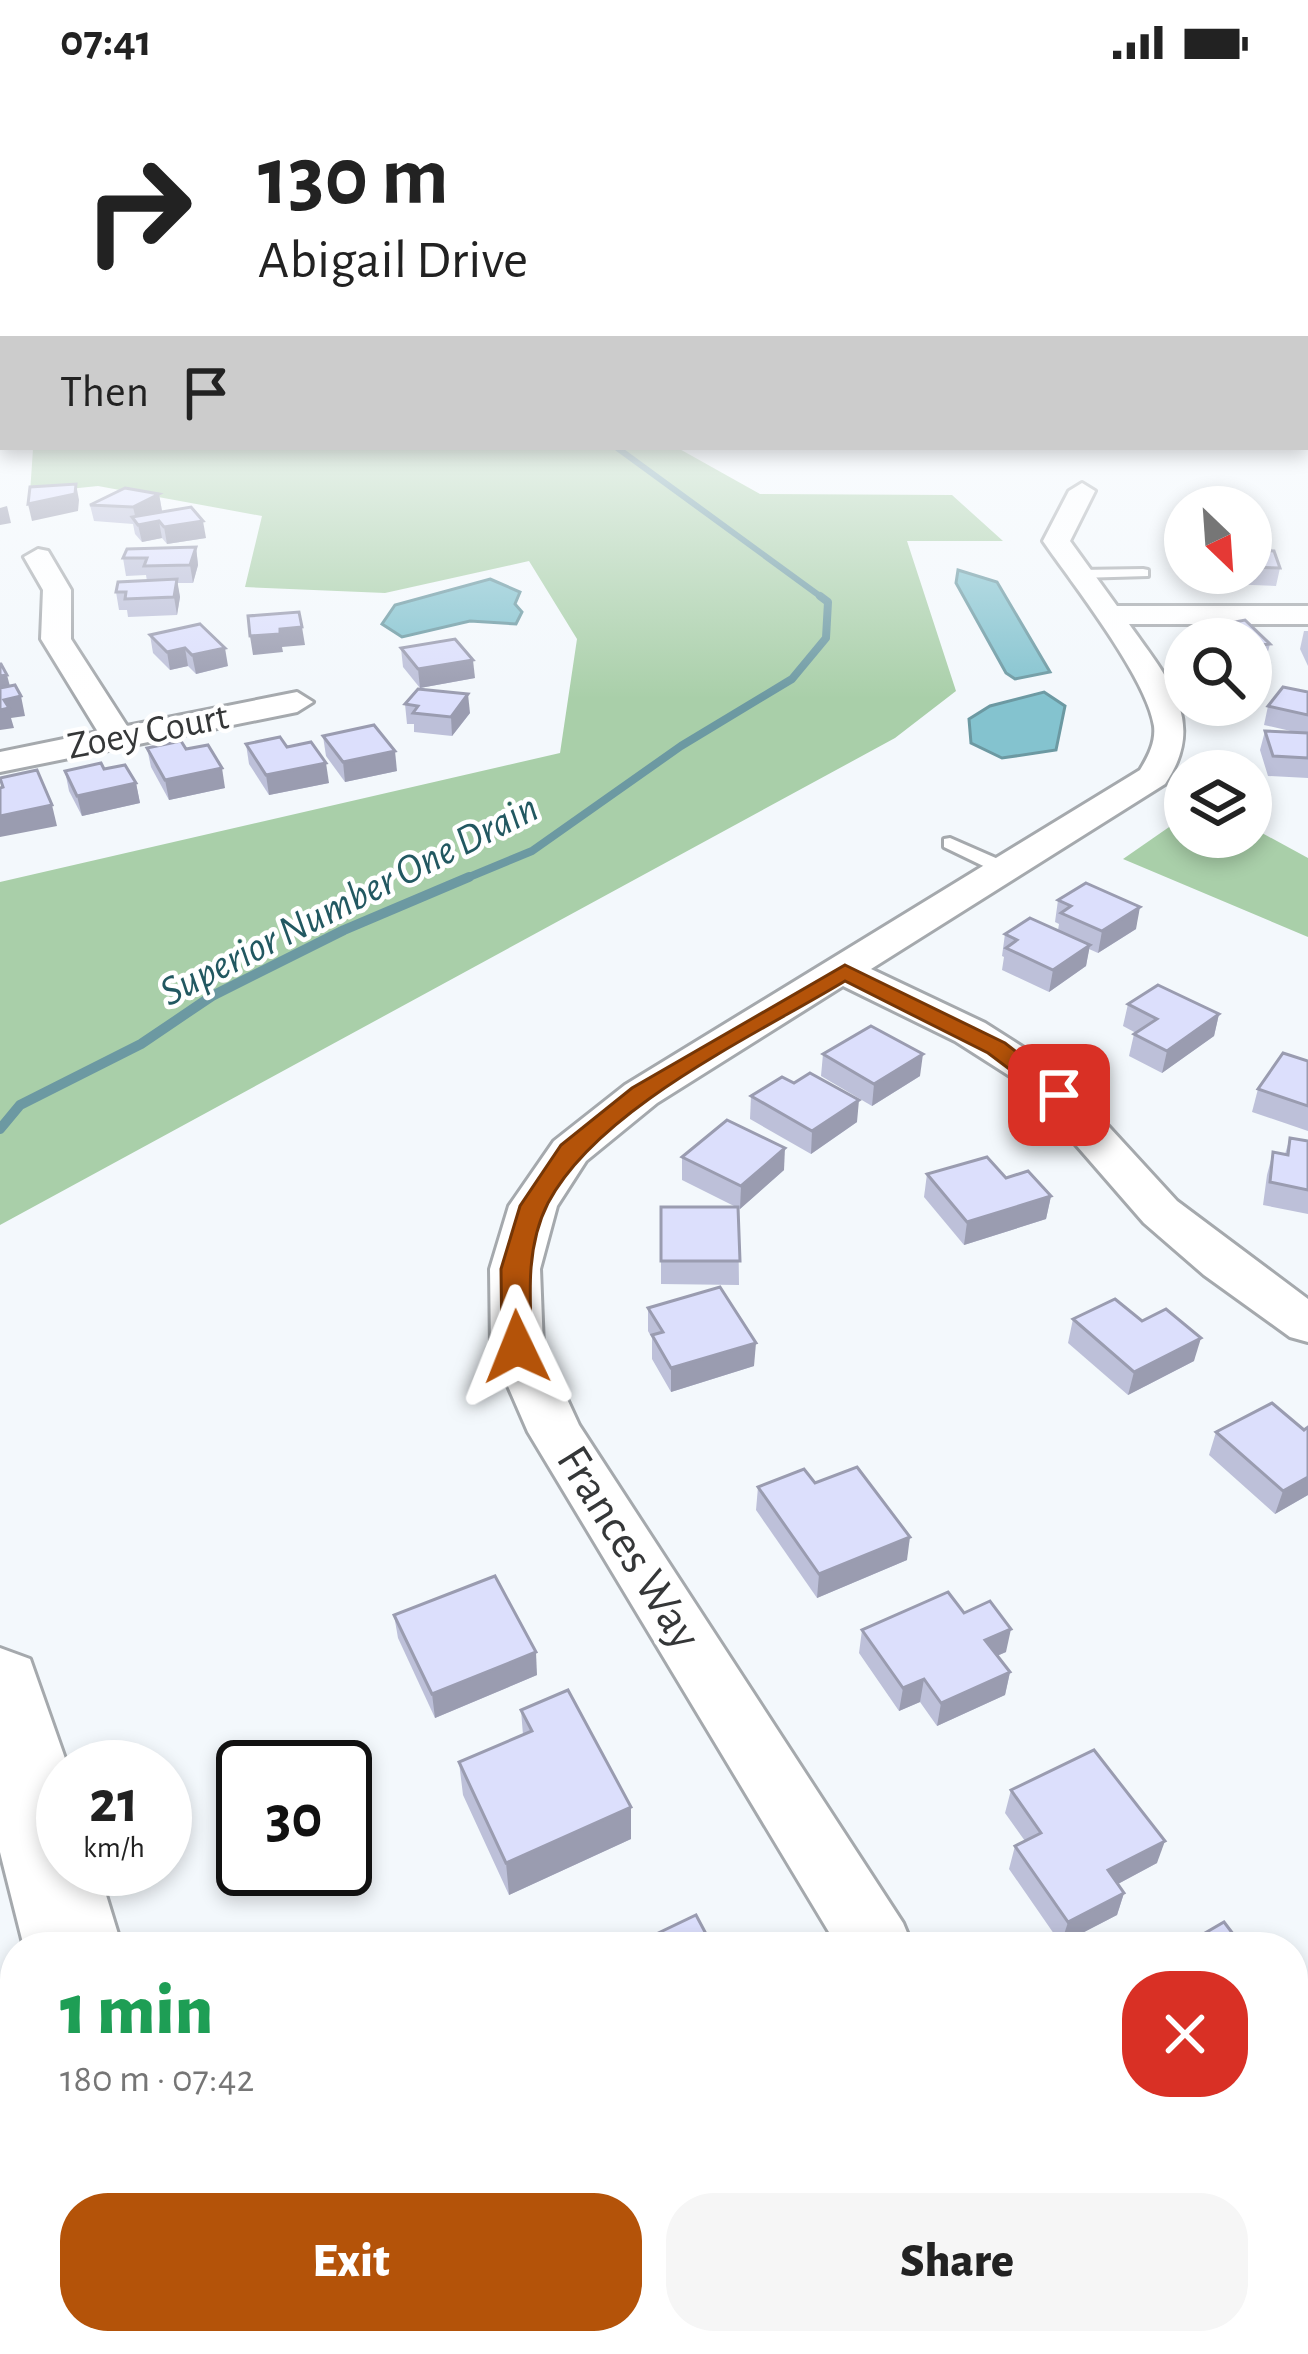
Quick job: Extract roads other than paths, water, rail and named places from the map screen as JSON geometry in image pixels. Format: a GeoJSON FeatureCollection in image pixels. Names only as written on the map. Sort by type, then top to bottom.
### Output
{"type":"FeatureCollection","features":[{"type":"Feature","properties":{"kind":"main road"},"geometry":{"type":"LineString","coordinates":[[0,1685],[69,1932]]}},
{"type":"Feature","properties":{"kind":"street"},"geometry":{"type":"LineString","coordinates":[[1068,557],[1082,491]]}},
{"type":"Feature","properties":{"kind":"street"},"geometry":{"type":"LineString","coordinates":[[38,557],[57,590],[56,639],[117,737]]}},
{"type":"Feature","properties":{"kind":"street","name":"Frances Way"},"geometry":{"type":"LineString","coordinates":[[869,1932],[554,1432],[517,1347],[515,1269],[533,1206],[570,1151],[640,1094],[845,972],[1153,778],[1169,750],[1170,724],[1156,692],[1068,557]]}},
{"type":"Feature","properties":{"kind":"street"},"geometry":{"type":"LineString","coordinates":[[1106,615],[1308,615]]}},
{"type":"Feature","properties":{"kind":"street","name":"Zoey Court"},"geometry":{"type":"LineString","coordinates":[[0,762],[297,702]]}},
{"type":"Feature","properties":{"kind":"street"},"geometry":{"type":"LineString","coordinates":[[845,972],[997,1048],[1038,1075],[1081,1115],[1142,1193],[1192,1241],[1308,1324]]}},
{"type":"Feature","properties":{"kind":"lane"},"geometry":{"type":"LineString","coordinates":[[1068,557],[1143,573]]}},
{"type":"Feature","properties":{"kind":"lane"},"geometry":{"type":"LineString","coordinates":[[950,843],[1007,870]]}},
{"type":"Feature","properties":{"kind":"water"},"geometry":{"type":"Polygon","coordinates":[[[958,570],[997,582],[1050,672],[1015,679],[1006,673],[956,583],[958,570]]]}},
{"type":"Feature","properties":{"kind":"water"},"geometry":{"type":"Polygon","coordinates":[[[490,579],[520,592],[515,604],[522,612],[516,624],[470,621],[402,637],[382,624],[395,605],[490,579]]]}},
{"type":"Feature","properties":{"kind":"water"},"geometry":{"type":"Polygon","coordinates":[[[1044,692],[1065,706],[1056,750],[1002,758],[971,743],[969,719],[990,706],[1044,692]]]}},
{"type":"Feature","properties":{"kind":"waterway","name":"Superior Number One Drain"},"geometry":{"type":"LineString","coordinates":[[671,487],[824,599]]}},
{"type":"Feature","properties":{"kind":"waterway","name":"Superior Number One Drain"},"geometry":{"type":"LineString","coordinates":[[820,596],[824,599]]}},
{"type":"Feature","properties":{"kind":"waterway","name":"Superior Number One Drain"},"geometry":{"type":"LineString","coordinates":[[462,880],[532,851],[681,746],[792,679],[826,638],[828,602],[824,599]]}},
{"type":"Feature","properties":{"kind":"waterway","name":"Superior Number One Drain"},"geometry":{"type":"LineString","coordinates":[[0,1129],[20,1105],[141,1044],[212,996],[344,930],[469,877]]}}]}
